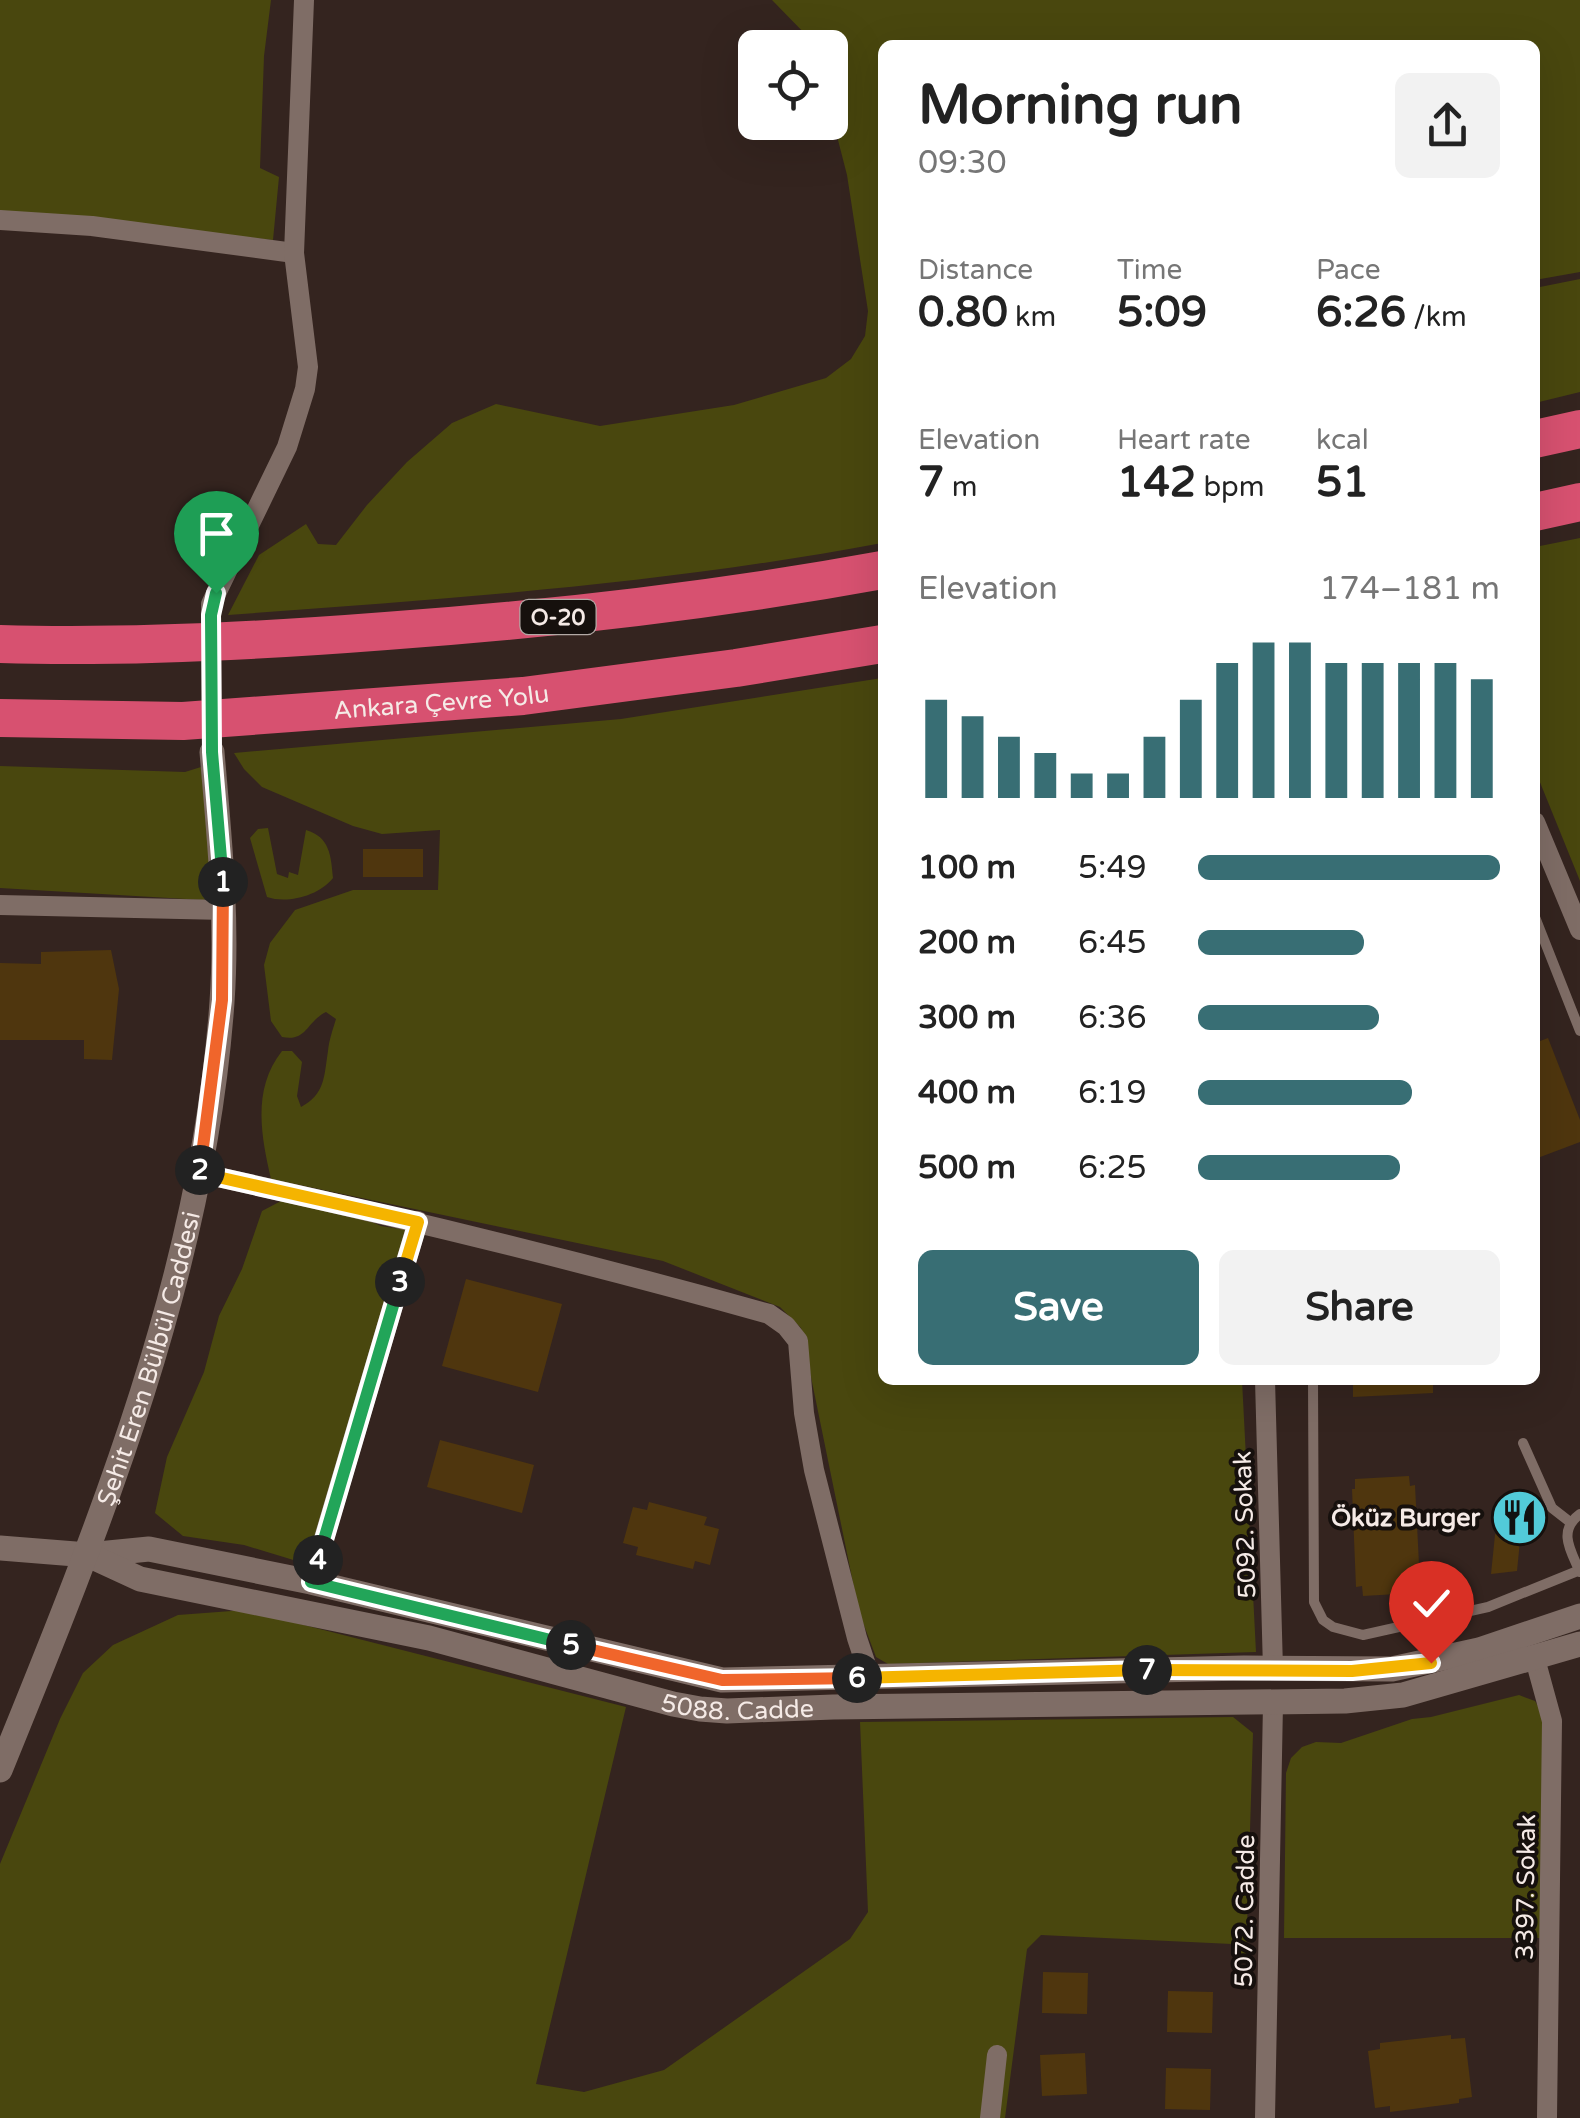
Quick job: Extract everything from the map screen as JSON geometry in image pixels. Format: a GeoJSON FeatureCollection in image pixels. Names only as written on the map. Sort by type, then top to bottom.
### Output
{"type":"FeatureCollection","features":[{"type":"Feature","properties":{"kind":"highway"},"geometry":{"type":"LineString","coordinates":[[1540,438],[1580,429]]}},
{"type":"Feature","properties":{"kind":"highway"},"geometry":{"type":"LineString","coordinates":[[1540,511],[1580,502]]}},
{"type":"Feature","properties":{"kind":"highway","name":"O-20"},"geometry":{"type":"LineString","coordinates":[[0,644],[232,642],[530,620],[741,594],[878,571]]}},
{"type":"Feature","properties":{"kind":"highway","name":"Ankara Çevre Yolu"},"geometry":{"type":"LineString","coordinates":[[0,718],[182,721],[523,696],[878,645]]}},
{"type":"Feature","properties":{"kind":"street"},"geometry":{"type":"LineString","coordinates":[[212,752],[212,604],[288,446],[308,367],[294,253],[304,0]]}},
{"type":"Feature","properties":{"kind":"street"},"geometry":{"type":"LineString","coordinates":[[0,220],[92,226],[294,253]]}},
{"type":"Feature","properties":{"kind":"street","name":"Şehit Eren Bülbül Caddesi"},"geometry":{"type":"LineString","coordinates":[[0,1770],[88,1555],[143,1397],[184,1252],[200,1173],[222,1000],[225,910],[212,752]]}},
{"type":"Feature","properties":{"kind":"street"},"geometry":{"type":"LineString","coordinates":[[1540,834],[1580,930]]}},
{"type":"Feature","properties":{"kind":"street"},"geometry":{"type":"LineString","coordinates":[[0,905],[225,910]]}},
{"type":"Feature","properties":{"kind":"street"},"geometry":{"type":"LineString","coordinates":[[200,1173],[418,1222],[750,1308],[769,1314],[786,1326],[798,1340],[804,1414],[814,1470],[870,1677]]}},
{"type":"Feature","properties":{"kind":"street"},"geometry":{"type":"LineString","coordinates":[[311,1582],[418,1222]]}},
{"type":"Feature","properties":{"kind":"street","name":"5092. Sokak"},"geometry":{"type":"LineString","coordinates":[[1265,1385],[1274,1669]]}},
{"type":"Feature","properties":{"kind":"street","name":"5088. Cadde"},"geometry":{"type":"LineString","coordinates":[[0,1548],[88,1555],[148,1549],[311,1582],[722,1680],[1378,1670],[1431,1663],[1580,1616]]}},
{"type":"Feature","properties":{"kind":"street","name":"5088. Cadde"},"geometry":{"type":"LineString","coordinates":[[88,1555],[140,1579],[428,1638],[673,1704],[727,1711],[1274,1704],[1402,1695],[1580,1644]]}},
{"type":"Feature","properties":{"kind":"street","name":"3397. Sokak"},"geometry":{"type":"LineString","coordinates":[[1535,1659],[1552,1720],[1547,2118]]}},
{"type":"Feature","properties":{"kind":"street","name":"5072. Cadde"},"geometry":{"type":"LineString","coordinates":[[1265,2118],[1274,1704]]}},
{"type":"Feature","properties":{"kind":"street"},"geometry":{"type":"LineString","coordinates":[[990,2118],[997,2055]]}},
{"type":"Feature","properties":{"kind":"lane"},"geometry":{"type":"LineString","coordinates":[[1540,930],[1580,1031]]}},
{"type":"Feature","properties":{"kind":"lane"},"geometry":{"type":"LineString","coordinates":[[1313,1385],[1314,1602],[1323,1620],[1333,1627],[1364,1635],[1488,1607],[1580,1571],[1566,1540],[1575,1518],[1552,1508],[1523,1443]]}},
{"type":"Feature","properties":{"kind":"shaded area"},"geometry":{"type":"Polygon","coordinates":[[[0,0],[271,0],[264,56],[260,168],[279,177],[273,240],[0,211],[0,0]]]}},
{"type":"Feature","properties":{"kind":"shaded area"},"geometry":{"type":"Polygon","coordinates":[[[772,0],[1580,0],[1580,272],[1540,279],[1540,40],[878,40],[878,544],[638,580],[228,615],[259,555],[306,524],[318,544],[336,545],[407,462],[452,423],[496,404],[600,426],[734,405],[826,378],[851,359],[865,336],[868,311],[838,140],[848,140],[848,30],[801,30],[772,0]]]}},
{"type":"Feature","properties":{"kind":"shaded area"},"geometry":{"type":"Polygon","coordinates":[[[1580,279],[1580,392],[1540,402],[1540,287],[1580,279]]]}},
{"type":"Feature","properties":{"kind":"shaded area"},"geometry":{"type":"Polygon","coordinates":[[[1580,538],[1580,881],[1540,782],[1540,546],[1580,538]]]}},
{"type":"Feature","properties":{"kind":"shaded area"},"geometry":{"type":"Polygon","coordinates":[[[878,679],[878,1385],[1242,1385],[1256,1652],[888,1664],[876,1657],[859,1612],[801,1328],[780,1307],[663,1261],[271,1179],[262,1130],[266,1081],[282,1051],[292,1051],[302,1062],[297,1096],[301,1107],[309,1102],[322,1084],[336,1019],[326,1012],[297,1037],[282,1037],[271,1021],[264,965],[270,943],[295,910],[353,890],[438,890],[440,830],[382,834],[353,826],[262,787],[234,753],[621,719],[878,679]]]}},
{"type":"Feature","properties":{"kind":"shaded area"},"geometry":{"type":"Polygon","coordinates":[[[0,766],[185,772],[201,767],[213,894],[203,900],[0,888],[0,766]]]}},
{"type":"Feature","properties":{"kind":"shaded area"},"geometry":{"type":"Polygon","coordinates":[[[268,828],[277,874],[288,878],[289,872],[298,875],[306,830],[325,842],[333,878],[320,890],[302,897],[267,897],[250,838],[258,829],[268,828]]]}},
{"type":"Feature","properties":{"kind":"shaded area"},"geometry":{"type":"Polygon","coordinates":[[[283,1200],[340,1208],[381,1226],[406,1230],[309,1559],[300,1562],[244,1545],[183,1536],[155,1513],[167,1457],[204,1372],[219,1316],[242,1269],[262,1211],[283,1200]]]}},
{"type":"Feature","properties":{"kind":"shaded area"},"geometry":{"type":"Polygon","coordinates":[[[245,1610],[626,1707],[536,2084],[584,2092],[664,2070],[850,1939],[868,1912],[860,1722],[1233,1717],[1253,1733],[1246,1960],[1232,1944],[1041,1935],[1027,1949],[1005,2118],[0,2118],[0,1864],[60,1719],[83,1673],[113,1645],[178,1615],[245,1610]]]}},
{"type":"Feature","properties":{"kind":"shaded area"},"geometry":{"type":"Polygon","coordinates":[[[1519,1695],[1535,1701],[1543,1715],[1540,1938],[1284,1938],[1286,1773],[1291,1758],[1302,1747],[1316,1742],[1341,1743],[1412,1719],[1519,1695]]]}},
{"type":"Feature","properties":{"kind":"building"},"geometry":{"type":"Polygon","coordinates":[[[363,849],[423,849],[423,877],[363,877],[363,849]]]}},
{"type":"Feature","properties":{"kind":"building"},"geometry":{"type":"Polygon","coordinates":[[[111,950],[119,989],[112,1060],[84,1059],[84,1040],[0,1040],[0,963],[41,964],[41,952],[111,950]]]}},
{"type":"Feature","properties":{"kind":"building"},"geometry":{"type":"Polygon","coordinates":[[[1548,1038],[1580,1120],[1580,1142],[1540,1157],[1540,1041],[1548,1038]]]}},
{"type":"Feature","properties":{"kind":"building"},"geometry":{"type":"Polygon","coordinates":[[[466,1279],[562,1304],[538,1392],[442,1366],[466,1279]]]}},
{"type":"Feature","properties":{"kind":"building"},"geometry":{"type":"Polygon","coordinates":[[[1353,1385],[1433,1385],[1433,1393],[1353,1397],[1353,1385]]]}},
{"type":"Feature","properties":{"kind":"building"},"geometry":{"type":"Polygon","coordinates":[[[440,1440],[534,1465],[522,1513],[427,1487],[440,1440]]]}},
{"type":"Feature","properties":{"kind":"building"},"geometry":{"type":"Polygon","coordinates":[[[1409,1476],[1410,1486],[1415,1485],[1420,1584],[1415,1584],[1415,1593],[1363,1596],[1362,1586],[1356,1587],[1352,1489],[1355,1479],[1409,1476]]]}},
{"type":"Feature","properties":{"kind":"building"},"geometry":{"type":"Polygon","coordinates":[[[1515,1498],[1534,1514],[1520,1541],[1517,1571],[1491,1574],[1495,1535],[1515,1498]]]}},
{"type":"Feature","properties":{"kind":"building"},"geometry":{"type":"Polygon","coordinates":[[[649,1502],[707,1517],[704,1525],[719,1529],[710,1565],[695,1561],[693,1569],[636,1555],[638,1547],[623,1543],[633,1507],[647,1510],[649,1502]]]}},
{"type":"Feature","properties":{"kind":"building"},"geometry":{"type":"Polygon","coordinates":[[[1043,1972],[1088,1973],[1087,2014],[1042,2013],[1043,1972]]]}},
{"type":"Feature","properties":{"kind":"building"},"geometry":{"type":"Polygon","coordinates":[[[1168,1991],[1213,1992],[1212,2033],[1167,2032],[1168,1991]]]}},
{"type":"Feature","properties":{"kind":"building"},"geometry":{"type":"Polygon","coordinates":[[[1451,2035],[1451,2039],[1465,2038],[1472,2097],[1459,2099],[1459,2103],[1390,2112],[1390,2106],[1375,2108],[1368,2051],[1380,2049],[1380,2043],[1451,2035]]]}},
{"type":"Feature","properties":{"kind":"building"},"geometry":{"type":"Polygon","coordinates":[[[1085,2053],[1087,2094],[1042,2096],[1040,2055],[1085,2053]]]}},
{"type":"Feature","properties":{"kind":"building"},"geometry":{"type":"Polygon","coordinates":[[[1166,2068],[1211,2069],[1210,2110],[1165,2109],[1166,2068]]]}},
{"type":"Feature","properties":{"kind":"place","name":"Öküz Burger"},"geometry":{"type":"Point","coordinates":[1519,1517]}},
{"type":"Feature","properties":{"kind":"route"},"geometry":{"type":"LineString","coordinates":[[216,593],[211,615],[212,752],[225,910],[216,1064],[200,1173],[418,1222],[311,1582],[722,1680],[1244,1668],[1352,1671],[1431,1663]]}}]}
